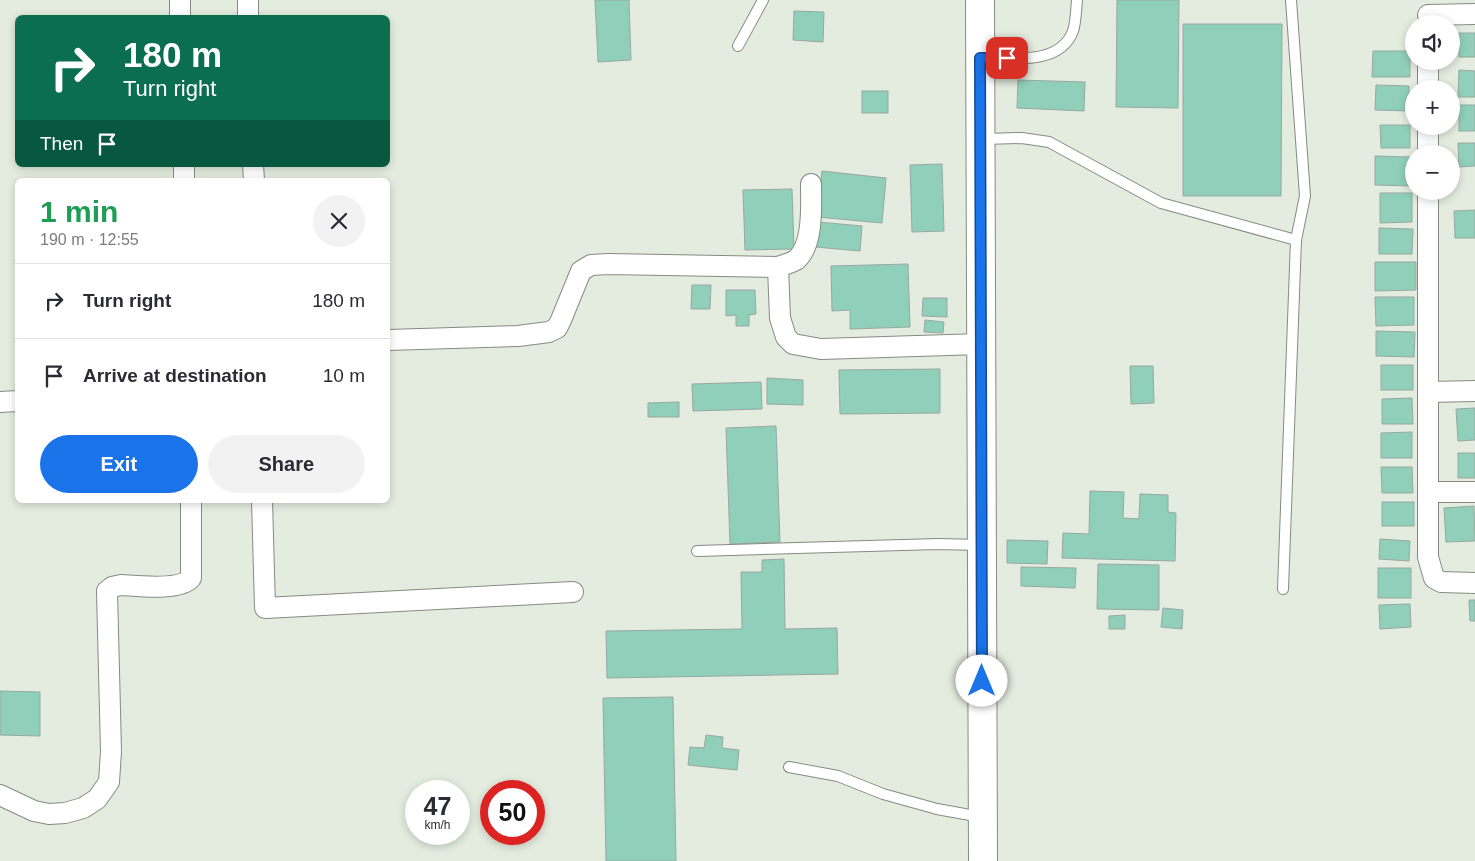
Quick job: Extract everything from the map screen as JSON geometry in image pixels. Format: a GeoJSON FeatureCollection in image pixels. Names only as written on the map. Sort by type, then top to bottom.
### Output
{"type":"FeatureCollection","features":[{"type":"Feature","properties":{"kind":"main road"},"geometry":{"type":"LineString","coordinates":[[980,0],[983,861]]}},
{"type":"Feature","properties":{"kind":"street"},"geometry":{"type":"LineString","coordinates":[[180,0],[180,15]]}},
{"type":"Feature","properties":{"kind":"street"},"geometry":{"type":"LineString","coordinates":[[248,0],[248,15]]}},
{"type":"Feature","properties":{"kind":"street"},"geometry":{"type":"LineString","coordinates":[[1427,13],[1475,14]]}},
{"type":"Feature","properties":{"kind":"street"},"geometry":{"type":"LineString","coordinates":[[390,340],[518,336],[549,332],[557,328],[581,271],[591,265],[778,267],[795,260],[804,250],[811,221],[811,184]]}},
{"type":"Feature","properties":{"kind":"street"},"geometry":{"type":"LineString","coordinates":[[1428,200],[1428,557],[1434,578],[1441,582],[1475,583]]}},
{"type":"Feature","properties":{"kind":"street"},"geometry":{"type":"LineString","coordinates":[[778,267],[780,318],[786,337],[793,344],[821,350],[981,344]]}},
{"type":"Feature","properties":{"kind":"street"},"geometry":{"type":"LineString","coordinates":[[1428,392],[1475,391]]}},
{"type":"Feature","properties":{"kind":"street"},"geometry":{"type":"LineString","coordinates":[[0,402],[15,402]]}},
{"type":"Feature","properties":{"kind":"street"},"geometry":{"type":"LineString","coordinates":[[1428,492],[1475,492]]}},
{"type":"Feature","properties":{"kind":"street"},"geometry":{"type":"LineString","coordinates":[[0,795],[34,811],[49,814],[65,813],[83,808],[97,799],[109,782],[111,751],[107,592],[112,587],[121,585],[178,585],[191,578],[192,503]]}},
{"type":"Feature","properties":{"kind":"street"},"geometry":{"type":"LineString","coordinates":[[262,503],[264,608],[573,592]]}},
{"type":"Feature","properties":{"kind":"lane"},"geometry":{"type":"LineString","coordinates":[[738,46],[763,0]]}},
{"type":"Feature","properties":{"kind":"lane"},"geometry":{"type":"LineString","coordinates":[[980,58],[1048,55],[1063,47],[1074,29],[1076,0]]}},
{"type":"Feature","properties":{"kind":"lane"},"geometry":{"type":"LineString","coordinates":[[1283,589],[1296,240],[1304,196],[1291,0]]}},
{"type":"Feature","properties":{"kind":"lane"},"geometry":{"type":"LineString","coordinates":[[980,139],[1022,138],[1049,142],[1161,203],[1296,240]]}},
{"type":"Feature","properties":{"kind":"lane"},"geometry":{"type":"LineString","coordinates":[[698,550],[938,544],[982,546]]}},
{"type":"Feature","properties":{"kind":"lane"},"geometry":{"type":"LineString","coordinates":[[789,767],[838,776],[883,794],[936,809],[983,817]]}},
{"type":"Feature","properties":{"kind":"building"},"geometry":{"type":"Polygon","coordinates":[[[595,0],[629,0],[631,60],[598,62],[595,0]]]}},
{"type":"Feature","properties":{"kind":"building"},"geometry":{"type":"Polygon","coordinates":[[[1117,0],[1179,0],[1178,108],[1116,107],[1117,0]]]}},
{"type":"Feature","properties":{"kind":"building"},"geometry":{"type":"Polygon","coordinates":[[[794,11],[824,12],[823,42],[793,40],[794,11]]]}},
{"type":"Feature","properties":{"kind":"building"},"geometry":{"type":"Polygon","coordinates":[[[1183,24],[1282,24],[1281,196],[1183,196],[1183,24]]]}},
{"type":"Feature","properties":{"kind":"building"},"geometry":{"type":"Polygon","coordinates":[[[1460,33],[1475,33],[1475,57],[1460,57],[1460,33]]]}},
{"type":"Feature","properties":{"kind":"building"},"geometry":{"type":"Polygon","coordinates":[[[1373,51],[1405,51],[1405,70],[1410,70],[1410,77],[1372,77],[1373,51]]]}},
{"type":"Feature","properties":{"kind":"building"},"geometry":{"type":"Polygon","coordinates":[[[1459,70],[1475,71],[1475,97],[1460,97],[1459,70]]]}},
{"type":"Feature","properties":{"kind":"building"},"geometry":{"type":"Polygon","coordinates":[[[1018,80],[1085,82],[1084,111],[1017,108],[1018,80]]]}},
{"type":"Feature","properties":{"kind":"building"},"geometry":{"type":"Polygon","coordinates":[[[1376,85],[1405,86],[1405,111],[1375,110],[1376,85]]]}},
{"type":"Feature","properties":{"kind":"building"},"geometry":{"type":"Polygon","coordinates":[[[862,91],[888,91],[888,113],[862,113],[862,91]]]}},
{"type":"Feature","properties":{"kind":"building"},"geometry":{"type":"Polygon","coordinates":[[[1460,105],[1475,105],[1475,131],[1460,131],[1460,105]]]}},
{"type":"Feature","properties":{"kind":"building"},"geometry":{"type":"Polygon","coordinates":[[[1380,125],[1405,125],[1405,135],[1410,135],[1410,145],[1405,145],[1405,148],[1381,148],[1380,125]]]}},
{"type":"Feature","properties":{"kind":"building"},"geometry":{"type":"Polygon","coordinates":[[[1458,143],[1475,143],[1475,166],[1460,167],[1460,145],[1458,143]]]}},
{"type":"Feature","properties":{"kind":"building"},"geometry":{"type":"Polygon","coordinates":[[[1375,156],[1405,157],[1405,186],[1375,185],[1375,156]]]}},
{"type":"Feature","properties":{"kind":"building"},"geometry":{"type":"Polygon","coordinates":[[[942,164],[944,231],[912,232],[910,165],[942,164]]]}},
{"type":"Feature","properties":{"kind":"building"},"geometry":{"type":"Polygon","coordinates":[[[822,171],[886,178],[882,223],[817,217],[822,171]]]}},
{"type":"Feature","properties":{"kind":"building"},"geometry":{"type":"Polygon","coordinates":[[[792,189],[794,249],[745,250],[743,190],[792,189]]]}},
{"type":"Feature","properties":{"kind":"building"},"geometry":{"type":"Polygon","coordinates":[[[1380,193],[1405,193],[1405,200],[1412,200],[1412,222],[1380,223],[1380,193]]]}},
{"type":"Feature","properties":{"kind":"building"},"geometry":{"type":"Polygon","coordinates":[[[1475,210],[1475,238],[1455,238],[1454,211],[1475,210]]]}},
{"type":"Feature","properties":{"kind":"building"},"geometry":{"type":"Polygon","coordinates":[[[818,222],[862,226],[860,251],[815,247],[818,222]]]}},
{"type":"Feature","properties":{"kind":"building"},"geometry":{"type":"Polygon","coordinates":[[[1379,228],[1413,229],[1412,254],[1379,254],[1379,228]]]}},
{"type":"Feature","properties":{"kind":"building"},"geometry":{"type":"Polygon","coordinates":[[[1375,262],[1416,262],[1416,290],[1375,291],[1375,262]]]}},
{"type":"Feature","properties":{"kind":"building"},"geometry":{"type":"Polygon","coordinates":[[[908,264],[910,327],[850,329],[850,310],[832,311],[831,266],[908,264]]]}},
{"type":"Feature","properties":{"kind":"building"},"geometry":{"type":"Polygon","coordinates":[[[692,285],[711,285],[710,309],[691,309],[692,285]]]}},
{"type":"Feature","properties":{"kind":"building"},"geometry":{"type":"Polygon","coordinates":[[[726,290],[755,290],[756,314],[749,315],[749,326],[736,326],[736,315],[726,316],[726,290]]]}},
{"type":"Feature","properties":{"kind":"building"},"geometry":{"type":"Polygon","coordinates":[[[1375,297],[1414,297],[1414,325],[1376,326],[1375,297]]]}},
{"type":"Feature","properties":{"kind":"building"},"geometry":{"type":"Polygon","coordinates":[[[923,298],[947,298],[947,317],[922,316],[923,298]]]}},
{"type":"Feature","properties":{"kind":"building"},"geometry":{"type":"Polygon","coordinates":[[[925,320],[944,322],[943,333],[924,332],[925,320]]]}},
{"type":"Feature","properties":{"kind":"building"},"geometry":{"type":"Polygon","coordinates":[[[1376,331],[1415,332],[1414,357],[1376,356],[1376,331]]]}},
{"type":"Feature","properties":{"kind":"building"},"geometry":{"type":"Polygon","coordinates":[[[1381,365],[1413,365],[1413,390],[1381,390],[1381,365]]]}},
{"type":"Feature","properties":{"kind":"building"},"geometry":{"type":"Polygon","coordinates":[[[1130,366],[1153,366],[1154,403],[1131,404],[1130,366]]]}},
{"type":"Feature","properties":{"kind":"building"},"geometry":{"type":"Polygon","coordinates":[[[940,369],[940,413],[840,414],[839,370],[940,369]]]}},
{"type":"Feature","properties":{"kind":"building"},"geometry":{"type":"Polygon","coordinates":[[[767,378],[803,380],[803,405],[767,404],[767,378]]]}},
{"type":"Feature","properties":{"kind":"building"},"geometry":{"type":"Polygon","coordinates":[[[761,382],[762,409],[693,411],[692,384],[761,382]]]}},
{"type":"Feature","properties":{"kind":"building"},"geometry":{"type":"Polygon","coordinates":[[[1412,398],[1413,424],[1382,424],[1382,399],[1412,398]]]}},
{"type":"Feature","properties":{"kind":"building"},"geometry":{"type":"Polygon","coordinates":[[[679,402],[679,417],[648,417],[648,403],[679,402]]]}},
{"type":"Feature","properties":{"kind":"building"},"geometry":{"type":"Polygon","coordinates":[[[1475,408],[1475,440],[1458,441],[1456,409],[1475,408]]]}},
{"type":"Feature","properties":{"kind":"building"},"geometry":{"type":"Polygon","coordinates":[[[776,426],[780,542],[730,544],[726,428],[776,426]]]}},
{"type":"Feature","properties":{"kind":"building"},"geometry":{"type":"Polygon","coordinates":[[[1412,432],[1412,458],[1381,458],[1381,433],[1412,432]]]}},
{"type":"Feature","properties":{"kind":"building"},"geometry":{"type":"Polygon","coordinates":[[[1458,453],[1475,453],[1475,478],[1458,478],[1458,453]]]}},
{"type":"Feature","properties":{"kind":"building"},"geometry":{"type":"Polygon","coordinates":[[[1381,467],[1412,467],[1413,493],[1382,493],[1381,467]]]}},
{"type":"Feature","properties":{"kind":"building"},"geometry":{"type":"Polygon","coordinates":[[[1090,491],[1124,492],[1123,518],[1139,519],[1140,494],[1168,495],[1168,512],[1176,513],[1175,561],[1062,558],[1063,533],[1089,534],[1090,491]]]}},
{"type":"Feature","properties":{"kind":"building"},"geometry":{"type":"Polygon","coordinates":[[[1382,502],[1414,502],[1414,526],[1382,526],[1382,502]]]}},
{"type":"Feature","properties":{"kind":"building"},"geometry":{"type":"Polygon","coordinates":[[[1474,506],[1475,541],[1446,542],[1444,508],[1474,506]]]}},
{"type":"Feature","properties":{"kind":"building"},"geometry":{"type":"Polygon","coordinates":[[[1380,539],[1410,541],[1409,561],[1379,559],[1380,539]]]}},
{"type":"Feature","properties":{"kind":"building"},"geometry":{"type":"Polygon","coordinates":[[[1007,540],[1048,541],[1047,564],[1007,563],[1007,540]]]}},
{"type":"Feature","properties":{"kind":"building"},"geometry":{"type":"Polygon","coordinates":[[[784,559],[785,629],[837,628],[838,674],[607,678],[606,631],[742,629],[741,572],[762,572],[762,560],[784,559]]]}},
{"type":"Feature","properties":{"kind":"building"},"geometry":{"type":"Polygon","coordinates":[[[1098,564],[1159,565],[1159,610],[1097,609],[1098,564]]]}},
{"type":"Feature","properties":{"kind":"building"},"geometry":{"type":"Polygon","coordinates":[[[1021,567],[1076,568],[1075,588],[1021,586],[1021,567]]]}},
{"type":"Feature","properties":{"kind":"building"},"geometry":{"type":"Polygon","coordinates":[[[1378,568],[1411,568],[1411,598],[1378,598],[1378,568]]]}},
{"type":"Feature","properties":{"kind":"building"},"geometry":{"type":"Polygon","coordinates":[[[1469,600],[1475,600],[1475,621],[1470,621],[1469,600]]]}},
{"type":"Feature","properties":{"kind":"building"},"geometry":{"type":"Polygon","coordinates":[[[1410,604],[1411,627],[1380,629],[1379,605],[1410,604]]]}},
{"type":"Feature","properties":{"kind":"building"},"geometry":{"type":"Polygon","coordinates":[[[1163,608],[1183,610],[1182,629],[1161,627],[1163,608]]]}},
{"type":"Feature","properties":{"kind":"building"},"geometry":{"type":"Polygon","coordinates":[[[1125,615],[1125,629],[1109,629],[1109,616],[1125,615]]]}},
{"type":"Feature","properties":{"kind":"building"},"geometry":{"type":"Polygon","coordinates":[[[0,691],[40,692],[40,736],[0,735],[0,691]]]}},
{"type":"Feature","properties":{"kind":"building"},"geometry":{"type":"Polygon","coordinates":[[[673,697],[676,861],[606,861],[603,698],[673,697]]]}},
{"type":"Feature","properties":{"kind":"building"},"geometry":{"type":"Polygon","coordinates":[[[706,735],[723,737],[722,748],[739,750],[737,770],[688,765],[690,747],[704,748],[706,735]]]}},
{"type":"Feature","properties":{"kind":"route"},"geometry":{"type":"LineString","coordinates":[[982,681],[980,58],[1007,58]]}}]}
